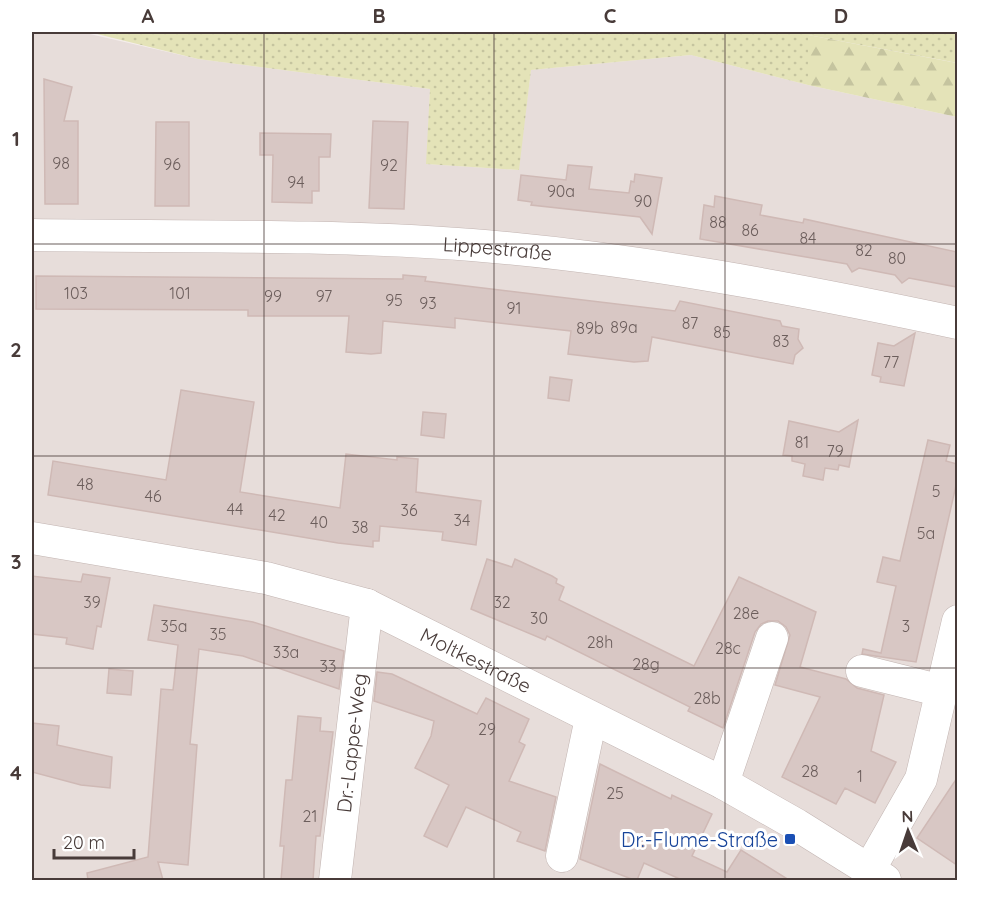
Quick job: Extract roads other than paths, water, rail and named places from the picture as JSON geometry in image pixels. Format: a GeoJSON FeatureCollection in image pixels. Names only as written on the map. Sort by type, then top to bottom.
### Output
{"type":"FeatureCollection","features":[{"type":"Feature","properties":{"kind":"street","name":"Lippestraße"},"geometry":{"type":"LineString","coordinates":[[32,236],[283,236],[472,245],[650,265],[843,299],[957,323]]}},
{"type":"Feature","properties":{"kind":"street","name":"Moltkestraße"},"geometry":{"type":"LineString","coordinates":[[32,538],[266,578],[367,605],[723,783],[877,875]]}},
{"type":"Feature","properties":{"kind":"street","name":"Dr.-Lappe-Weg"},"geometry":{"type":"LineString","coordinates":[[335,880],[367,605]]}},
{"type":"Feature","properties":{"kind":"street"},"geometry":{"type":"LineString","coordinates":[[877,875],[921,779],[957,621]]}},
{"type":"Feature","properties":{"kind":"street"},"geometry":{"type":"LineString","coordinates":[[723,783],[772,638]]}},
{"type":"Feature","properties":{"kind":"street"},"geometry":{"type":"LineString","coordinates":[[862,671],[942,691]]}},
{"type":"Feature","properties":{"kind":"street"},"geometry":{"type":"LineString","coordinates":[[562,856],[591,718]]}},
{"type":"Feature","properties":{"kind":"place","name":"Dr.-Flume-Straße"},"geometry":{"type":"Point","coordinates":[790,839]}}]}
